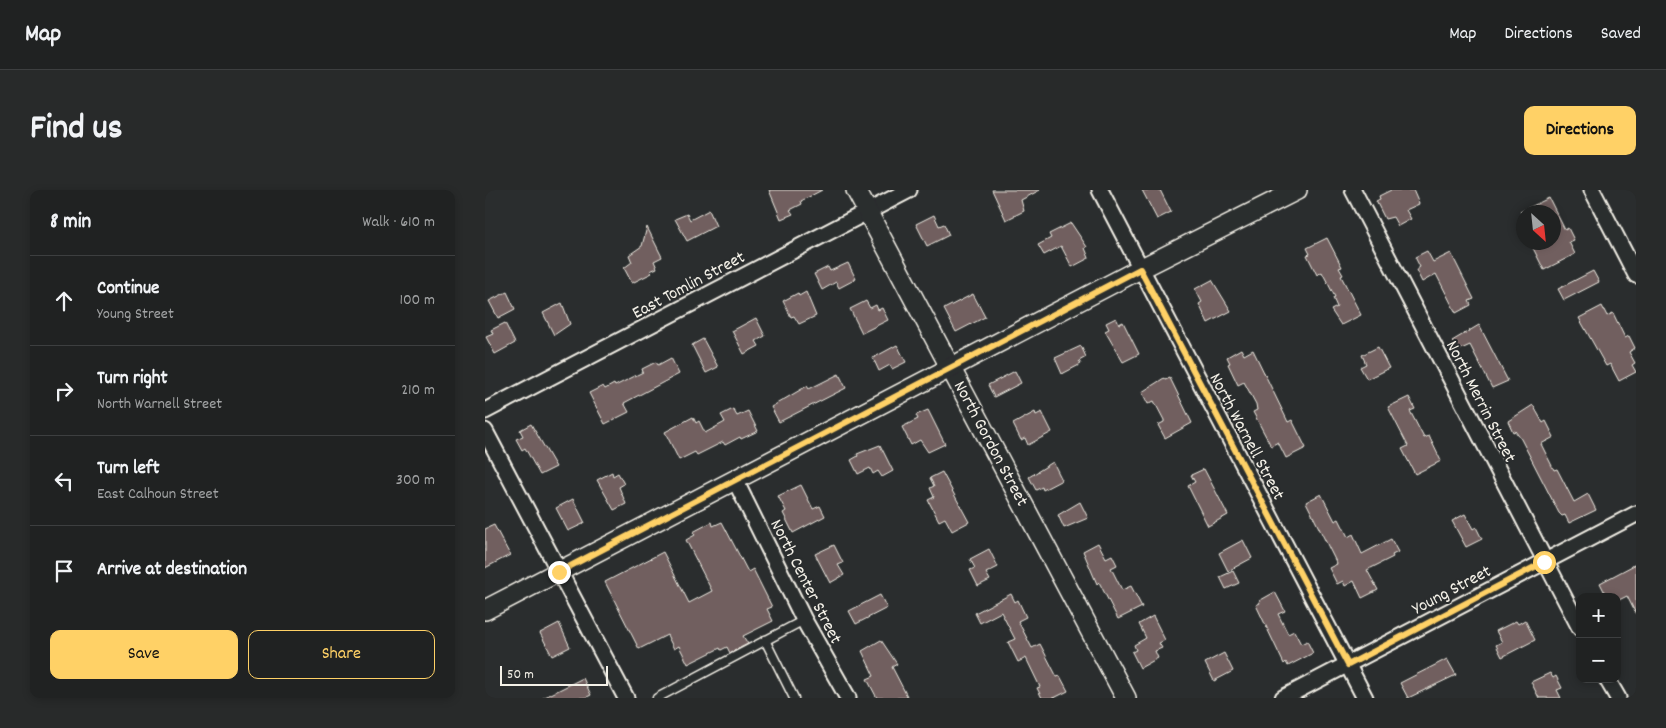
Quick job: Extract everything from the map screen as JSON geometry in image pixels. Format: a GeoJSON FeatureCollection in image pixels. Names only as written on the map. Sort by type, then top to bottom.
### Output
{"type":"FeatureCollection","features":[{"type":"Feature","properties":{"kind":"street","name":"North Gordon Street"},"geometry":{"type":"LineString","coordinates":[[856,190],[952,368],[1122,696]]}},
{"type":"Feature","properties":{"kind":"street","name":"East Tomlin Street"},"geometry":{"type":"LineString","coordinates":[[485,411],[909,190]]}},
{"type":"Feature","properties":{"kind":"street","name":"North Warnell Street"},"geometry":{"type":"LineString","coordinates":[[1100,190],[1365,698]]}},
{"type":"Feature","properties":{"kind":"street"},"geometry":{"type":"LineString","coordinates":[[485,610],[1140,269],[1297,190]]}},
{"type":"Feature","properties":{"kind":"street","name":"North Merrin Street"},"geometry":{"type":"LineString","coordinates":[[1353,190],[1576,621]]}},
{"type":"Feature","properties":{"kind":"street"},"geometry":{"type":"LineString","coordinates":[[1592,190],[1636,275]]}},
{"type":"Feature","properties":{"kind":"street"},"geometry":{"type":"LineString","coordinates":[[485,431],[626,698]]}},
{"type":"Feature","properties":{"kind":"street","name":"North Center Street"},"geometry":{"type":"LineString","coordinates":[[735,480],[804,620],[848,698]]}},
{"type":"Feature","properties":{"kind":"street","name":"Young Street"},"geometry":{"type":"LineString","coordinates":[[1283,698],[1636,514]]}},
{"type":"Feature","properties":{"kind":"street"},"geometry":{"type":"LineString","coordinates":[[1609,683],[1618,698]]}},
{"type":"Feature","properties":{"kind":"lane"},"geometry":{"type":"LineString","coordinates":[[657,698],[804,620]]}},
{"type":"Feature","properties":{"kind":"lane"},"geometry":{"type":"LineString","coordinates":[[765,640],[794,698]]}},
{"type":"Feature","properties":{"kind":"building"},"geometry":{"type":"Polygon","coordinates":[[[769,190],[822,190],[801,201],[802,204],[790,210],[793,214],[781,219],[769,190]]]}},
{"type":"Feature","properties":{"kind":"building"},"geometry":{"type":"Polygon","coordinates":[[[992,190],[1040,190],[1021,200],[1024,211],[1006,220],[992,190]]]}},
{"type":"Feature","properties":{"kind":"building"},"geometry":{"type":"Polygon","coordinates":[[[1142,190],[1160,190],[1171,212],[1157,219],[1142,190]]]}},
{"type":"Feature","properties":{"kind":"building"},"geometry":{"type":"Polygon","coordinates":[[[1391,190],[1413,190],[1419,204],[1406,210],[1411,219],[1398,226],[1393,217],[1385,219],[1376,201],[1380,199],[1379,196],[1391,190]]]}},
{"type":"Feature","properties":{"kind":"building"},"geometry":{"type":"Polygon","coordinates":[[[1549,198],[1552,205],[1534,205],[1549,198]]]}},
{"type":"Feature","properties":{"kind":"building"},"geometry":{"type":"Polygon","coordinates":[[[709,210],[716,226],[687,241],[675,219],[687,214],[690,220],[709,210]]]}},
{"type":"Feature","properties":{"kind":"building"},"geometry":{"type":"Polygon","coordinates":[[[934,215],[939,226],[944,224],[949,235],[927,246],[916,224],[934,215]]]}},
{"type":"Feature","properties":{"kind":"building"},"geometry":{"type":"Polygon","coordinates":[[[1561,222],[1565,230],[1568,228],[1574,240],[1569,242],[1575,254],[1544,270],[1534,250],[1561,250],[1561,222]]]}},
{"type":"Feature","properties":{"kind":"building"},"geometry":{"type":"Polygon","coordinates":[[[1071,223],[1087,247],[1085,248],[1089,258],[1072,267],[1061,246],[1044,255],[1038,245],[1051,238],[1049,234],[1071,223]]]}},
{"type":"Feature","properties":{"kind":"building"},"geometry":{"type":"Polygon","coordinates":[[[647,227],[662,257],[654,261],[657,268],[650,271],[652,273],[632,283],[624,268],[632,262],[629,255],[642,246],[647,227]]]}},
{"type":"Feature","properties":{"kind":"building"},"geometry":{"type":"Polygon","coordinates":[[[1327,238],[1342,267],[1339,268],[1343,275],[1341,276],[1361,315],[1341,325],[1331,310],[1337,307],[1333,298],[1335,297],[1322,272],[1317,275],[1307,255],[1310,254],[1307,248],[1327,238]]]}},
{"type":"Feature","properties":{"kind":"building"},"geometry":{"type":"Polygon","coordinates":[[[1427,251],[1433,262],[1451,253],[1474,299],[1469,301],[1471,305],[1456,313],[1436,274],[1422,282],[1416,270],[1420,267],[1415,257],[1427,251]]]}},
{"type":"Feature","properties":{"kind":"building"},"geometry":{"type":"Polygon","coordinates":[[[848,263],[856,279],[839,288],[836,282],[822,290],[814,274],[828,267],[830,271],[848,263]]]}},
{"type":"Feature","properties":{"kind":"building"},"geometry":{"type":"Polygon","coordinates":[[[1593,271],[1599,282],[1564,300],[1558,289],[1593,271]]]}},
{"type":"Feature","properties":{"kind":"building"},"geometry":{"type":"Polygon","coordinates":[[[1212,280],[1231,311],[1208,323],[1199,304],[1202,302],[1195,289],[1212,280]]]}},
{"type":"Feature","properties":{"kind":"building"},"geometry":{"type":"Polygon","coordinates":[[[507,292],[515,309],[498,318],[489,301],[507,292]]]}},
{"type":"Feature","properties":{"kind":"building"},"geometry":{"type":"Polygon","coordinates":[[[806,292],[816,316],[799,324],[794,316],[791,317],[783,301],[798,293],[799,296],[806,292]]]}},
{"type":"Feature","properties":{"kind":"building"},"geometry":{"type":"Polygon","coordinates":[[[973,294],[985,317],[956,332],[944,309],[973,294]]]}},
{"type":"Feature","properties":{"kind":"building"},"geometry":{"type":"Polygon","coordinates":[[[866,301],[870,308],[876,305],[878,310],[882,308],[888,320],[862,333],[850,309],[866,301]]]}},
{"type":"Feature","properties":{"kind":"building"},"geometry":{"type":"Polygon","coordinates":[[[562,303],[570,324],[554,335],[543,313],[562,303]]]}},
{"type":"Feature","properties":{"kind":"building"},"geometry":{"type":"Polygon","coordinates":[[[1602,306],[1607,316],[1613,313],[1625,338],[1629,336],[1635,348],[1629,352],[1635,363],[1632,365],[1636,372],[1619,381],[1610,364],[1606,366],[1579,318],[1602,306]]]}},
{"type":"Feature","properties":{"kind":"building"},"geometry":{"type":"Polygon","coordinates":[[[756,318],[765,336],[756,341],[759,346],[744,354],[732,331],[756,318]]]}},
{"type":"Feature","properties":{"kind":"building"},"geometry":{"type":"Polygon","coordinates":[[[1116,318],[1119,324],[1123,322],[1139,354],[1123,362],[1105,331],[1109,329],[1106,323],[1116,318]]]}},
{"type":"Feature","properties":{"kind":"building"},"geometry":{"type":"Polygon","coordinates":[[[505,323],[515,343],[495,354],[486,337],[493,334],[491,330],[505,323]]]}},
{"type":"Feature","properties":{"kind":"building"},"geometry":{"type":"Polygon","coordinates":[[[1479,325],[1508,381],[1492,388],[1470,345],[1457,351],[1452,341],[1479,325]]]}},
{"type":"Feature","properties":{"kind":"building"},"geometry":{"type":"Polygon","coordinates":[[[703,339],[718,367],[706,373],[692,345],[703,339]]]}},
{"type":"Feature","properties":{"kind":"building"},"geometry":{"type":"Polygon","coordinates":[[[897,345],[906,362],[892,369],[890,365],[879,371],[873,358],[897,345]]]}},
{"type":"Feature","properties":{"kind":"building"},"geometry":{"type":"Polygon","coordinates":[[[1081,346],[1086,357],[1079,361],[1081,364],[1062,374],[1055,358],[1081,346]]]}},
{"type":"Feature","properties":{"kind":"building"},"geometry":{"type":"Polygon","coordinates":[[[1378,347],[1389,368],[1367,379],[1360,367],[1366,364],[1362,355],[1378,347]]]}},
{"type":"Feature","properties":{"kind":"building"},"geometry":{"type":"Polygon","coordinates":[[[1241,349],[1244,355],[1253,350],[1288,422],[1292,420],[1306,448],[1286,458],[1278,442],[1271,446],[1253,412],[1257,410],[1256,404],[1244,382],[1238,385],[1228,364],[1230,363],[1227,357],[1241,349]]]}},
{"type":"Feature","properties":{"kind":"building"},"geometry":{"type":"Polygon","coordinates":[[[671,358],[679,374],[624,403],[629,412],[605,424],[589,393],[603,386],[605,389],[614,384],[615,386],[643,372],[642,369],[656,362],[658,365],[671,358]]]}},
{"type":"Feature","properties":{"kind":"building"},"geometry":{"type":"Polygon","coordinates":[[[1015,371],[1021,383],[994,397],[988,385],[1015,371]]]}},
{"type":"Feature","properties":{"kind":"building"},"geometry":{"type":"Polygon","coordinates":[[[839,374],[846,388],[779,422],[771,407],[807,386],[809,389],[839,374]]]}},
{"type":"Feature","properties":{"kind":"building"},"geometry":{"type":"Polygon","coordinates":[[[1164,378],[1165,380],[1170,378],[1192,423],[1165,438],[1158,425],[1164,422],[1164,420],[1154,401],[1148,404],[1142,392],[1164,378]]]}},
{"type":"Feature","properties":{"kind":"building"},"geometry":{"type":"Polygon","coordinates":[[[1409,397],[1415,409],[1410,411],[1424,438],[1429,436],[1441,461],[1415,474],[1402,449],[1408,446],[1388,407],[1409,397]]]}},
{"type":"Feature","properties":{"kind":"building"},"geometry":{"type":"Polygon","coordinates":[[[1533,405],[1543,423],[1546,421],[1554,437],[1541,444],[1554,470],[1557,469],[1574,502],[1588,494],[1596,510],[1569,523],[1565,515],[1562,516],[1559,513],[1521,439],[1515,431],[1513,432],[1508,421],[1533,405]]]}},
{"type":"Feature","properties":{"kind":"building"},"geometry":{"type":"Polygon","coordinates":[[[733,409],[737,416],[748,411],[758,431],[741,439],[740,437],[725,445],[723,442],[697,455],[695,452],[679,460],[665,432],[693,417],[696,423],[699,421],[705,433],[725,422],[721,415],[733,409]]]}},
{"type":"Feature","properties":{"kind":"building"},"geometry":{"type":"Polygon","coordinates":[[[928,410],[945,444],[928,452],[920,440],[911,445],[902,427],[918,419],[916,415],[928,410]]]}},
{"type":"Feature","properties":{"kind":"building"},"geometry":{"type":"Polygon","coordinates":[[[1035,412],[1036,415],[1042,412],[1052,432],[1028,445],[1025,438],[1021,440],[1013,424],[1035,412]]]}},
{"type":"Feature","properties":{"kind":"building"},"geometry":{"type":"Polygon","coordinates":[[[531,424],[556,467],[540,475],[525,448],[522,450],[516,439],[523,436],[520,430],[531,424]]]}},
{"type":"Feature","properties":{"kind":"building"},"geometry":{"type":"Polygon","coordinates":[[[880,445],[893,471],[882,477],[878,471],[873,474],[870,468],[858,474],[851,460],[858,456],[857,454],[880,445]]]}},
{"type":"Feature","properties":{"kind":"building"},"geometry":{"type":"Polygon","coordinates":[[[1053,462],[1062,480],[1043,490],[1042,487],[1036,490],[1029,477],[1053,462]]]}},
{"type":"Feature","properties":{"kind":"building"},"geometry":{"type":"Polygon","coordinates":[[[1204,469],[1228,515],[1208,526],[1188,486],[1195,482],[1191,475],[1204,469]]]}},
{"type":"Feature","properties":{"kind":"building"},"geometry":{"type":"Polygon","coordinates":[[[612,472],[613,476],[618,473],[624,484],[619,487],[626,504],[614,510],[597,480],[612,472]]]}},
{"type":"Feature","properties":{"kind":"building"},"geometry":{"type":"Polygon","coordinates":[[[942,472],[969,522],[952,531],[945,518],[939,521],[928,500],[934,497],[930,488],[934,486],[930,478],[942,472]]]}},
{"type":"Feature","properties":{"kind":"building"},"geometry":{"type":"Polygon","coordinates":[[[801,485],[813,509],[820,506],[825,516],[793,533],[783,513],[786,511],[778,496],[801,485]]]}},
{"type":"Feature","properties":{"kind":"building"},"geometry":{"type":"Polygon","coordinates":[[[1321,494],[1335,521],[1339,519],[1348,537],[1353,534],[1362,554],[1391,539],[1398,552],[1392,555],[1393,557],[1367,570],[1378,590],[1362,598],[1354,581],[1345,586],[1343,581],[1337,584],[1329,568],[1337,564],[1306,502],[1321,494]]]}},
{"type":"Feature","properties":{"kind":"building"},"geometry":{"type":"Polygon","coordinates":[[[573,499],[585,523],[568,531],[556,508],[573,499]]]}},
{"type":"Feature","properties":{"kind":"building"},"geometry":{"type":"Polygon","coordinates":[[[1080,502],[1088,518],[1064,528],[1058,515],[1080,502]]]}},
{"type":"Feature","properties":{"kind":"building"},"geometry":{"type":"Polygon","coordinates":[[[1465,514],[1473,529],[1476,527],[1482,539],[1466,547],[1452,521],[1465,514]]]}},
{"type":"Feature","properties":{"kind":"building"},"geometry":{"type":"Polygon","coordinates":[[[712,522],[713,526],[722,522],[748,572],[753,569],[772,607],[767,609],[773,621],[743,636],[748,644],[730,653],[727,647],[721,650],[720,648],[688,664],[679,646],[674,649],[667,635],[639,649],[605,582],[663,552],[689,603],[712,591],[686,540],[695,535],[693,532],[712,522]]]}},
{"type":"Feature","properties":{"kind":"building"},"geometry":{"type":"Polygon","coordinates":[[[494,525],[510,555],[485,568],[485,529],[494,525]]]}},
{"type":"Feature","properties":{"kind":"building"},"geometry":{"type":"Polygon","coordinates":[[[1243,540],[1252,558],[1228,571],[1219,553],[1243,540]]]}},
{"type":"Feature","properties":{"kind":"building"},"geometry":{"type":"Polygon","coordinates":[[[1098,543],[1106,558],[1112,555],[1117,565],[1111,568],[1122,590],[1131,586],[1142,607],[1118,619],[1099,582],[1097,584],[1083,551],[1098,543]]]}},
{"type":"Feature","properties":{"kind":"building"},"geometry":{"type":"Polygon","coordinates":[[[834,545],[843,563],[838,565],[844,575],[830,583],[815,554],[834,545]]]}},
{"type":"Feature","properties":{"kind":"building"},"geometry":{"type":"Polygon","coordinates":[[[989,549],[998,567],[986,573],[990,580],[978,586],[970,570],[975,568],[970,559],[989,549]]]}},
{"type":"Feature","properties":{"kind":"building"},"geometry":{"type":"Polygon","coordinates":[[[1636,564],[1636,614],[1627,596],[1621,599],[1621,593],[1605,593],[1600,583],[1636,564]]]}},
{"type":"Feature","properties":{"kind":"building"},"geometry":{"type":"Polygon","coordinates":[[[1233,571],[1239,583],[1226,589],[1220,577],[1233,571]]]}},
{"type":"Feature","properties":{"kind":"building"},"geometry":{"type":"Polygon","coordinates":[[[1275,592],[1285,611],[1278,614],[1288,634],[1294,631],[1301,644],[1307,641],[1313,653],[1288,666],[1286,662],[1284,664],[1256,605],[1260,603],[1259,601],[1275,592]]]}},
{"type":"Feature","properties":{"kind":"building"},"geometry":{"type":"Polygon","coordinates":[[[1011,594],[1015,602],[1018,600],[1026,617],[1018,621],[1032,648],[1040,644],[1057,677],[1060,676],[1068,691],[1054,698],[1042,698],[1037,688],[1040,687],[1026,658],[1018,662],[1008,642],[1015,639],[1001,612],[980,623],[975,613],[1011,594]]]}},
{"type":"Feature","properties":{"kind":"building"},"geometry":{"type":"Polygon","coordinates":[[[880,595],[887,608],[856,624],[849,611],[880,595]]]}},
{"type":"Feature","properties":{"kind":"building"},"geometry":{"type":"Polygon","coordinates":[[[1153,616],[1165,640],[1159,643],[1162,648],[1155,651],[1158,658],[1140,668],[1132,652],[1136,650],[1134,645],[1146,638],[1139,624],[1153,616]]]}},
{"type":"Feature","properties":{"kind":"building"},"geometry":{"type":"Polygon","coordinates":[[[1525,620],[1535,640],[1502,657],[1496,645],[1502,642],[1496,631],[1516,621],[1518,624],[1525,620]]]}},
{"type":"Feature","properties":{"kind":"building"},"geometry":{"type":"Polygon","coordinates":[[[559,623],[570,647],[552,656],[540,633],[559,623]]]}},
{"type":"Feature","properties":{"kind":"building"},"geometry":{"type":"Polygon","coordinates":[[[881,640],[897,664],[892,667],[908,698],[877,698],[867,679],[874,676],[862,651],[881,640]]]}},
{"type":"Feature","properties":{"kind":"building"},"geometry":{"type":"Polygon","coordinates":[[[1224,653],[1233,671],[1214,681],[1205,663],[1224,653]]]}},
{"type":"Feature","properties":{"kind":"building"},"geometry":{"type":"Polygon","coordinates":[[[1447,659],[1456,675],[1408,698],[1400,683],[1447,659]]]}},
{"type":"Feature","properties":{"kind":"building"},"geometry":{"type":"Polygon","coordinates":[[[1550,673],[1553,678],[1556,676],[1562,688],[1557,690],[1561,698],[1539,698],[1531,682],[1550,673]]]}},
{"type":"Feature","properties":{"kind":"building"},"geometry":{"type":"Polygon","coordinates":[[[583,678],[591,695],[585,698],[543,698],[583,678]]]}},
{"type":"Feature","properties":{"kind":"route"},"geometry":{"type":"LineString","coordinates":[[559,572],[1140,269],[1348,665],[1544,562]]}}]}
